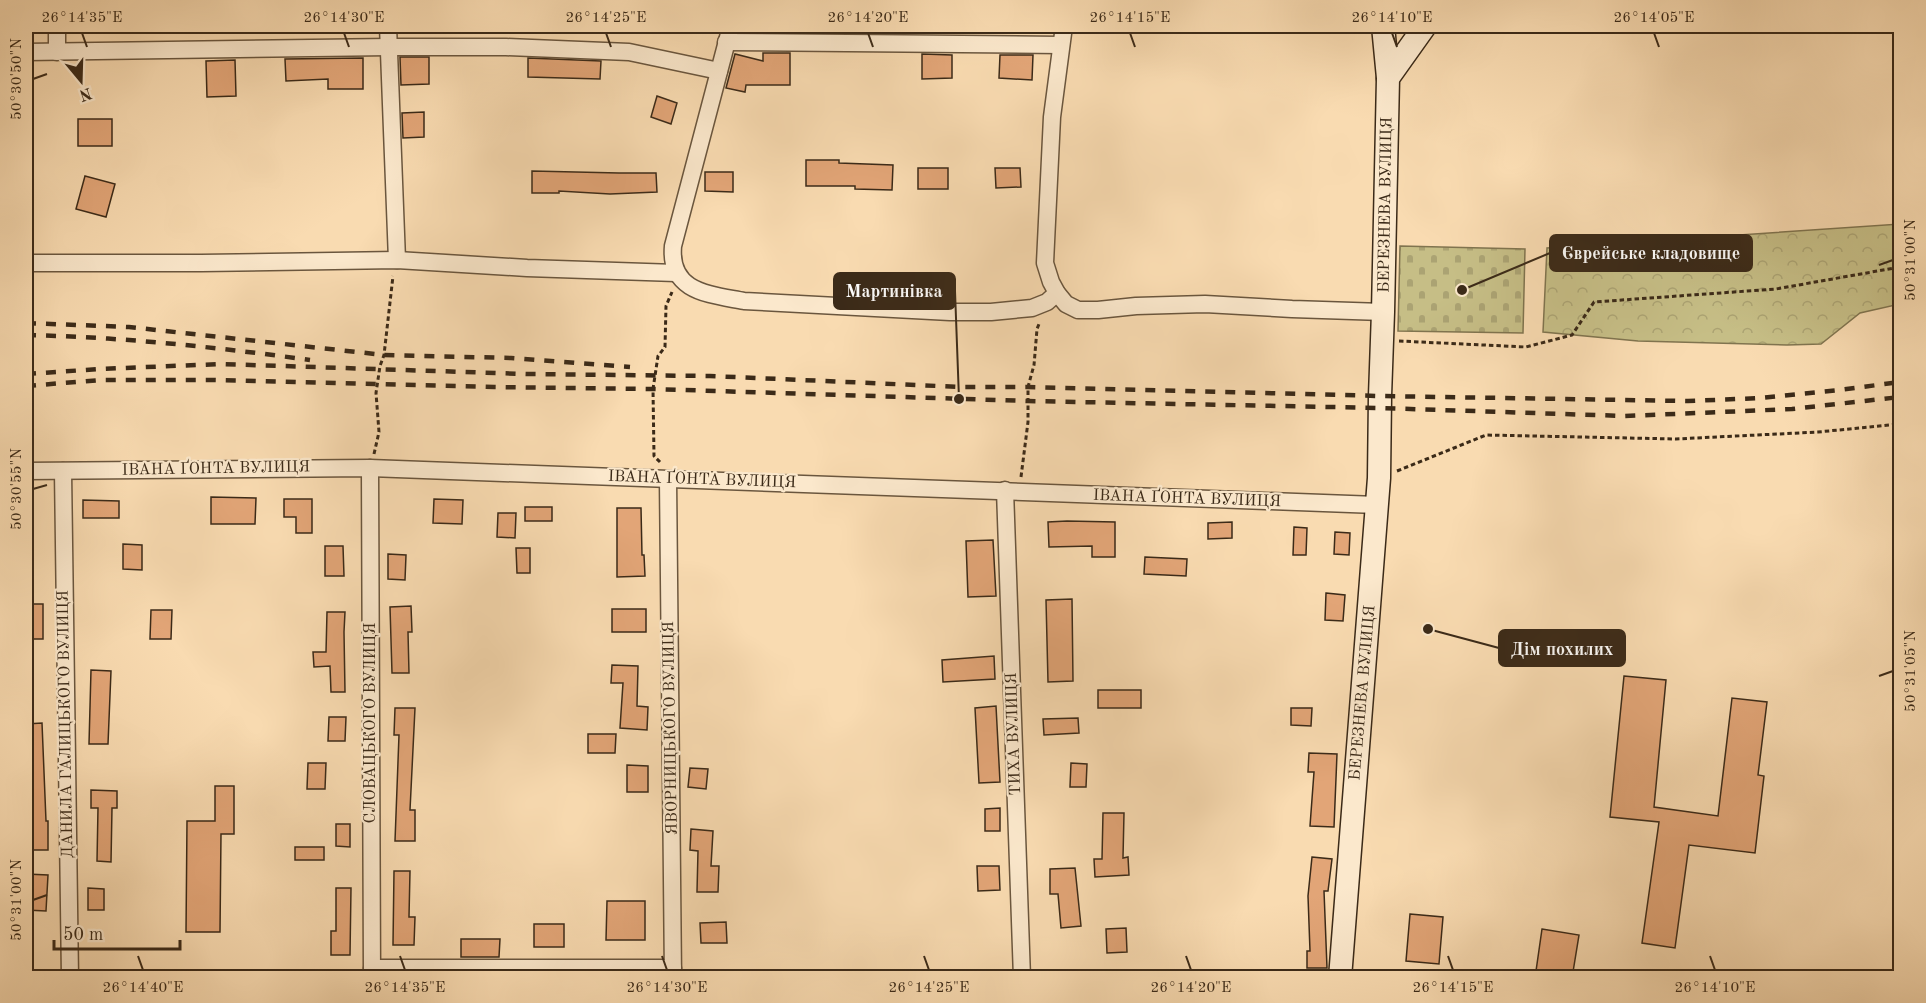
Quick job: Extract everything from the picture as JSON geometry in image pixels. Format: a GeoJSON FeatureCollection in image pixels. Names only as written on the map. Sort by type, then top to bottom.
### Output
{"type":"FeatureCollection","features":[{"type":"Feature","properties":{"kind":"main road","name":"БЕРЕЗНЕВА ВУЛИЦЯ"},"geometry":{"type":"LineString","coordinates":[[1340,978],[1379,478],[1388,78],[1383,26]]}},
{"type":"Feature","properties":{"kind":"main road"},"geometry":{"type":"LineString","coordinates":[[1388,78],[1425,26]]}},
{"type":"Feature","properties":{"kind":"street"},"geometry":{"type":"LineString","coordinates":[[57,26],[57,52]]}},
{"type":"Feature","properties":{"kind":"street"},"geometry":{"type":"LineString","coordinates":[[388,26],[397,260]]}},
{"type":"Feature","properties":{"kind":"street"},"geometry":{"type":"LineString","coordinates":[[1052,298],[1051,282],[1045,263],[1052,117],[1064,26]]}},
{"type":"Feature","properties":{"kind":"street"},"geometry":{"type":"LineString","coordinates":[[1061,45],[729,34],[673,246],[672,259],[676,273],[686,284],[713,295],[754,301],[970,312],[1032,308],[1052,298],[1078,310],[1205,304],[1383,312]]}},
{"type":"Feature","properties":{"kind":"street"},"geometry":{"type":"LineString","coordinates":[[26,52],[506,47],[629,52],[719,71]]}},
{"type":"Feature","properties":{"kind":"street"},"geometry":{"type":"LineString","coordinates":[[26,263],[397,260],[527,268],[676,273]]}},
{"type":"Feature","properties":{"kind":"street","name":"ІВАНА ҐОНТА ВУЛИЦЯ"},"geometry":{"type":"LineString","coordinates":[[26,471],[370,468],[1377,505]]}},
{"type":"Feature","properties":{"kind":"street","name":"СЛОВАЦЬКОГО ВУЛИЦЯ"},"geometry":{"type":"LineString","coordinates":[[370,468],[372,973]]}},
{"type":"Feature","properties":{"kind":"street","name":"ДАНИЛА ГАЛИЦЬКОГО ВУЛИЦЯ"},"geometry":{"type":"LineString","coordinates":[[63,471],[70,978]]}},
{"type":"Feature","properties":{"kind":"street","name":"ЯВОРНИЦЬКОГО ВУЛИЦЯ"},"geometry":{"type":"LineString","coordinates":[[669,480],[673,973]]}},
{"type":"Feature","properties":{"kind":"street","name":"ТИХА ВУЛИЦЯ"},"geometry":{"type":"LineString","coordinates":[[1013,492],[1022,978]]}},
{"type":"Feature","properties":{"kind":"street"},"geometry":{"type":"LineString","coordinates":[[372,973],[673,973]]}},
{"type":"Feature","properties":{"kind":"path"},"geometry":{"type":"LineString","coordinates":[[370,468],[379,432],[376,393],[384,355],[391,284],[397,260]]}},
{"type":"Feature","properties":{"kind":"path"},"geometry":{"type":"LineString","coordinates":[[1382,340],[1526,347],[1572,335],[1594,302],[1776,289],[1900,267]]}},
{"type":"Feature","properties":{"kind":"path"},"geometry":{"type":"LineString","coordinates":[[669,480],[665,468],[654,456],[653,389],[658,356],[665,347],[666,306],[676,273]]}},
{"type":"Feature","properties":{"kind":"path"},"geometry":{"type":"LineString","coordinates":[[1013,492],[1022,461],[1028,422],[1028,387],[1034,365],[1037,329],[1052,298]]}},
{"type":"Feature","properties":{"kind":"path"},"geometry":{"type":"LineString","coordinates":[[1379,478],[1486,435],[1676,440],[1818,432],[1900,424]]}},
{"type":"Feature","properties":{"kind":"green space"},"geometry":{"type":"Polygon","coordinates":[[[1900,224],[1900,304],[1860,313],[1821,344],[1638,341],[1543,332],[1547,248],[1900,224]]]}},
{"type":"Feature","properties":{"kind":"green space"},"geometry":{"type":"Polygon","coordinates":[[[1400,246],[1525,249],[1523,333],[1398,331],[1400,246]]]}},
{"type":"Feature","properties":{"kind":"building"},"geometry":{"type":"Polygon","coordinates":[[[763,53],[790,53],[790,85],[746,85],[745,92],[726,88],[735,54],[763,61],[763,53]]]}},
{"type":"Feature","properties":{"kind":"building"},"geometry":{"type":"Polygon","coordinates":[[[922,54],[952,55],[952,78],[922,79],[922,54]]]}},
{"type":"Feature","properties":{"kind":"building"},"geometry":{"type":"Polygon","coordinates":[[[1000,55],[1033,55],[1032,80],[999,78],[1000,55]]]}},
{"type":"Feature","properties":{"kind":"building"},"geometry":{"type":"Polygon","coordinates":[[[400,57],[429,57],[429,84],[401,85],[400,57]]]}},
{"type":"Feature","properties":{"kind":"building"},"geometry":{"type":"Polygon","coordinates":[[[363,58],[363,89],[328,89],[328,79],[286,81],[285,59],[363,58]]]}},
{"type":"Feature","properties":{"kind":"building"},"geometry":{"type":"Polygon","coordinates":[[[528,58],[601,61],[600,79],[528,77],[528,58]]]}},
{"type":"Feature","properties":{"kind":"building"},"geometry":{"type":"Polygon","coordinates":[[[235,60],[236,96],[207,97],[206,61],[235,60]]]}},
{"type":"Feature","properties":{"kind":"building"},"geometry":{"type":"Polygon","coordinates":[[[657,96],[677,103],[671,124],[651,117],[657,96]]]}},
{"type":"Feature","properties":{"kind":"building"},"geometry":{"type":"Polygon","coordinates":[[[424,112],[424,137],[403,138],[402,113],[424,112]]]}},
{"type":"Feature","properties":{"kind":"building"},"geometry":{"type":"Polygon","coordinates":[[[78,119],[112,119],[112,146],[78,146],[78,119]]]}},
{"type":"Feature","properties":{"kind":"building"},"geometry":{"type":"Polygon","coordinates":[[[806,160],[839,160],[839,163],[893,165],[892,190],[855,189],[855,186],[806,186],[806,160]]]}},
{"type":"Feature","properties":{"kind":"building"},"geometry":{"type":"Polygon","coordinates":[[[918,168],[948,168],[948,189],[918,189],[918,168]]]}},
{"type":"Feature","properties":{"kind":"building"},"geometry":{"type":"Polygon","coordinates":[[[995,168],[1020,168],[1021,187],[996,188],[995,168]]]}},
{"type":"Feature","properties":{"kind":"building"},"geometry":{"type":"Polygon","coordinates":[[[532,171],[656,173],[657,192],[532,193],[532,171]]]}},
{"type":"Feature","properties":{"kind":"building"},"geometry":{"type":"Polygon","coordinates":[[[705,172],[733,172],[733,192],[705,191],[705,172]]]}},
{"type":"Feature","properties":{"kind":"building"},"geometry":{"type":"Polygon","coordinates":[[[85,176],[115,184],[106,217],[76,209],[85,176]]]}},
{"type":"Feature","properties":{"kind":"building"},"geometry":{"type":"Polygon","coordinates":[[[211,497],[256,498],[255,524],[211,524],[211,497]]]}},
{"type":"Feature","properties":{"kind":"building"},"geometry":{"type":"Polygon","coordinates":[[[284,499],[312,499],[312,533],[296,533],[296,517],[284,517],[284,499]]]}},
{"type":"Feature","properties":{"kind":"building"},"geometry":{"type":"Polygon","coordinates":[[[434,499],[463,500],[462,524],[433,523],[434,499]]]}},
{"type":"Feature","properties":{"kind":"building"},"geometry":{"type":"Polygon","coordinates":[[[83,500],[119,501],[119,518],[83,518],[83,500]]]}},
{"type":"Feature","properties":{"kind":"building"},"geometry":{"type":"Polygon","coordinates":[[[525,507],[552,507],[552,521],[525,521],[525,507]]]}},
{"type":"Feature","properties":{"kind":"building"},"geometry":{"type":"Polygon","coordinates":[[[617,508],[641,508],[645,576],[617,577],[617,508]]]}},
{"type":"Feature","properties":{"kind":"building"},"geometry":{"type":"Polygon","coordinates":[[[498,513],[516,513],[515,538],[497,537],[498,513]]]}},
{"type":"Feature","properties":{"kind":"building"},"geometry":{"type":"Polygon","coordinates":[[[1048,522],[1115,522],[1115,557],[1092,557],[1092,546],[1049,547],[1048,522]]]}},
{"type":"Feature","properties":{"kind":"building"},"geometry":{"type":"Polygon","coordinates":[[[1232,522],[1232,538],[1208,539],[1208,523],[1232,522]]]}},
{"type":"Feature","properties":{"kind":"building"},"geometry":{"type":"Polygon","coordinates":[[[1294,527],[1307,528],[1306,555],[1293,555],[1294,527]]]}},
{"type":"Feature","properties":{"kind":"building"},"geometry":{"type":"Polygon","coordinates":[[[1335,532],[1350,533],[1349,555],[1334,554],[1335,532]]]}},
{"type":"Feature","properties":{"kind":"building"},"geometry":{"type":"Polygon","coordinates":[[[993,540],[996,596],[968,597],[966,541],[993,540]]]}},
{"type":"Feature","properties":{"kind":"building"},"geometry":{"type":"Polygon","coordinates":[[[123,544],[142,545],[142,570],[123,569],[123,544]]]}},
{"type":"Feature","properties":{"kind":"building"},"geometry":{"type":"Polygon","coordinates":[[[325,546],[343,546],[344,576],[325,576],[325,546]]]}},
{"type":"Feature","properties":{"kind":"building"},"geometry":{"type":"Polygon","coordinates":[[[516,548],[530,548],[530,573],[517,573],[516,548]]]}},
{"type":"Feature","properties":{"kind":"building"},"geometry":{"type":"Polygon","coordinates":[[[388,554],[406,555],[405,580],[388,579],[388,554]]]}},
{"type":"Feature","properties":{"kind":"building"},"geometry":{"type":"Polygon","coordinates":[[[1145,557],[1187,559],[1186,576],[1144,574],[1145,557]]]}},
{"type":"Feature","properties":{"kind":"building"},"geometry":{"type":"Polygon","coordinates":[[[1326,593],[1345,595],[1343,621],[1325,620],[1326,593]]]}},
{"type":"Feature","properties":{"kind":"building"},"geometry":{"type":"Polygon","coordinates":[[[1072,599],[1073,681],[1048,682],[1046,600],[1072,599]]]}},
{"type":"Feature","properties":{"kind":"building"},"geometry":{"type":"Polygon","coordinates":[[[26,604],[43,604],[43,639],[26,639],[26,604]]]}},
{"type":"Feature","properties":{"kind":"building"},"geometry":{"type":"Polygon","coordinates":[[[411,606],[412,632],[408,632],[409,673],[392,673],[390,607],[411,606]]]}},
{"type":"Feature","properties":{"kind":"building"},"geometry":{"type":"Polygon","coordinates":[[[612,609],[646,609],[646,632],[612,632],[612,609]]]}},
{"type":"Feature","properties":{"kind":"building"},"geometry":{"type":"Polygon","coordinates":[[[151,610],[172,610],[171,639],[150,639],[151,610]]]}},
{"type":"Feature","properties":{"kind":"building"},"geometry":{"type":"Polygon","coordinates":[[[327,612],[345,612],[345,692],[331,692],[330,666],[314,667],[313,652],[326,652],[327,612]]]}},
{"type":"Feature","properties":{"kind":"building"},"geometry":{"type":"Polygon","coordinates":[[[994,656],[995,679],[943,682],[942,660],[994,656]]]}},
{"type":"Feature","properties":{"kind":"building"},"geometry":{"type":"Polygon","coordinates":[[[612,665],[638,666],[637,706],[648,707],[647,730],[620,728],[623,683],[611,683],[612,665]]]}},
{"type":"Feature","properties":{"kind":"building"},"geometry":{"type":"Polygon","coordinates":[[[91,670],[111,671],[108,744],[89,744],[91,670]]]}},
{"type":"Feature","properties":{"kind":"building"},"geometry":{"type":"Polygon","coordinates":[[[1624,676],[1666,680],[1654,807],[1718,816],[1732,698],[1767,702],[1758,775],[1764,776],[1755,853],[1689,845],[1675,948],[1642,943],[1659,822],[1610,817],[1624,676]]]}},
{"type":"Feature","properties":{"kind":"building"},"geometry":{"type":"Polygon","coordinates":[[[1098,690],[1141,690],[1141,708],[1098,708],[1098,690]]]}},
{"type":"Feature","properties":{"kind":"building"},"geometry":{"type":"Polygon","coordinates":[[[996,706],[1000,782],[979,783],[975,708],[996,706]]]}},
{"type":"Feature","properties":{"kind":"building"},"geometry":{"type":"Polygon","coordinates":[[[395,708],[415,708],[410,810],[415,810],[415,841],[395,841],[399,735],[394,735],[395,708]]]}},
{"type":"Feature","properties":{"kind":"building"},"geometry":{"type":"Polygon","coordinates":[[[1291,708],[1312,708],[1311,726],[1291,725],[1291,708]]]}},
{"type":"Feature","properties":{"kind":"building"},"geometry":{"type":"Polygon","coordinates":[[[329,717],[346,717],[345,741],[328,741],[329,717]]]}},
{"type":"Feature","properties":{"kind":"building"},"geometry":{"type":"Polygon","coordinates":[[[1078,718],[1079,733],[1044,735],[1043,719],[1078,718]]]}},
{"type":"Feature","properties":{"kind":"building"},"geometry":{"type":"Polygon","coordinates":[[[42,723],[48,850],[29,850],[28,803],[26,804],[26,724],[42,723]]]}},
{"type":"Feature","properties":{"kind":"building"},"geometry":{"type":"Polygon","coordinates":[[[588,734],[616,734],[615,753],[588,753],[588,734]]]}},
{"type":"Feature","properties":{"kind":"building"},"geometry":{"type":"Polygon","coordinates":[[[1309,753],[1337,754],[1334,827],[1310,826],[1314,772],[1308,772],[1309,753]]]}},
{"type":"Feature","properties":{"kind":"building"},"geometry":{"type":"Polygon","coordinates":[[[308,763],[326,763],[325,789],[307,789],[308,763]]]}},
{"type":"Feature","properties":{"kind":"building"},"geometry":{"type":"Polygon","coordinates":[[[1071,763],[1087,764],[1086,787],[1070,787],[1071,763]]]}},
{"type":"Feature","properties":{"kind":"building"},"geometry":{"type":"Polygon","coordinates":[[[627,765],[648,766],[648,792],[627,792],[627,765]]]}},
{"type":"Feature","properties":{"kind":"building"},"geometry":{"type":"Polygon","coordinates":[[[690,768],[708,769],[706,789],[688,787],[690,768]]]}},
{"type":"Feature","properties":{"kind":"building"},"geometry":{"type":"Polygon","coordinates":[[[215,786],[234,786],[234,834],[221,834],[220,932],[186,932],[187,821],[215,821],[215,786]]]}},
{"type":"Feature","properties":{"kind":"building"},"geometry":{"type":"Polygon","coordinates":[[[91,790],[117,791],[117,808],[112,808],[111,862],[97,861],[98,808],[91,808],[91,790]]]}},
{"type":"Feature","properties":{"kind":"building"},"geometry":{"type":"Polygon","coordinates":[[[1000,808],[1000,831],[985,831],[985,809],[1000,808]]]}},
{"type":"Feature","properties":{"kind":"building"},"geometry":{"type":"Polygon","coordinates":[[[1103,813],[1124,813],[1123,858],[1128,857],[1129,875],[1095,877],[1094,859],[1102,859],[1103,813]]]}},
{"type":"Feature","properties":{"kind":"building"},"geometry":{"type":"Polygon","coordinates":[[[336,824],[350,824],[350,847],[336,846],[336,824]]]}},
{"type":"Feature","properties":{"kind":"building"},"geometry":{"type":"Polygon","coordinates":[[[691,829],[713,831],[711,866],[719,866],[718,892],[697,892],[698,851],[690,850],[691,829]]]}},
{"type":"Feature","properties":{"kind":"building"},"geometry":{"type":"Polygon","coordinates":[[[295,847],[324,847],[324,860],[295,860],[295,847]]]}},
{"type":"Feature","properties":{"kind":"building"},"geometry":{"type":"Polygon","coordinates":[[[1312,857],[1332,859],[1328,891],[1324,891],[1327,968],[1307,968],[1307,951],[1310,951],[1308,896],[1312,857]]]}},
{"type":"Feature","properties":{"kind":"building"},"geometry":{"type":"Polygon","coordinates":[[[977,866],[999,866],[1000,890],[978,891],[977,866]]]}},
{"type":"Feature","properties":{"kind":"building"},"geometry":{"type":"Polygon","coordinates":[[[1075,868],[1081,926],[1061,928],[1058,894],[1050,894],[1050,869],[1075,868]]]}},
{"type":"Feature","properties":{"kind":"building"},"geometry":{"type":"Polygon","coordinates":[[[394,871],[410,871],[409,917],[415,917],[414,945],[393,945],[394,871]]]}},
{"type":"Feature","properties":{"kind":"building"},"geometry":{"type":"Polygon","coordinates":[[[26,874],[48,875],[46,911],[26,910],[26,874]]]}},
{"type":"Feature","properties":{"kind":"building"},"geometry":{"type":"Polygon","coordinates":[[[88,888],[104,889],[104,910],[88,910],[88,888]]]}},
{"type":"Feature","properties":{"kind":"building"},"geometry":{"type":"Polygon","coordinates":[[[336,888],[351,888],[350,955],[331,955],[331,931],[336,931],[336,888]]]}},
{"type":"Feature","properties":{"kind":"building"},"geometry":{"type":"Polygon","coordinates":[[[607,901],[645,901],[645,940],[606,940],[607,901]]]}},
{"type":"Feature","properties":{"kind":"building"},"geometry":{"type":"Polygon","coordinates":[[[1410,914],[1443,917],[1439,964],[1406,961],[1410,914]]]}},
{"type":"Feature","properties":{"kind":"building"},"geometry":{"type":"Polygon","coordinates":[[[726,922],[727,943],[701,943],[700,923],[726,922]]]}},
{"type":"Feature","properties":{"kind":"building"},"geometry":{"type":"Polygon","coordinates":[[[534,924],[564,924],[564,947],[534,947],[534,924]]]}},
{"type":"Feature","properties":{"kind":"building"},"geometry":{"type":"Polygon","coordinates":[[[1126,928],[1127,952],[1107,953],[1106,929],[1126,928]]]}},
{"type":"Feature","properties":{"kind":"building"},"geometry":{"type":"Polygon","coordinates":[[[1542,929],[1579,935],[1572,978],[1535,978],[1542,929]]]}},
{"type":"Feature","properties":{"kind":"building"},"geometry":{"type":"Polygon","coordinates":[[[461,939],[500,939],[499,957],[461,957],[461,939]]]}},
{"type":"Feature","properties":{"kind":"railway"},"geometry":{"type":"LineString","coordinates":[[26,323],[129,327],[384,355],[511,358],[630,367]]}},
{"type":"Feature","properties":{"kind":"railway"},"geometry":{"type":"LineString","coordinates":[[26,335],[168,343],[310,360]]}},
{"type":"Feature","properties":{"kind":"railway"},"geometry":{"type":"LineString","coordinates":[[26,374],[221,364],[526,374],[710,376],[961,387],[1688,401],[1761,398],[1900,382]]}},
{"type":"Feature","properties":{"kind":"railway"},"geometry":{"type":"LineString","coordinates":[[26,386],[101,380],[211,380],[653,389],[1625,416],[1792,409],[1900,397]]}},
{"type":"Feature","properties":{"kind":"place","name":"Єврейське кладовище"},"geometry":{"type":"Point","coordinates":[1462,290]}},
{"type":"Feature","properties":{"kind":"place","name":"Мартинівка"},"geometry":{"type":"Point","coordinates":[959,399]}},
{"type":"Feature","properties":{"kind":"place","name":"Дiм похилих"},"geometry":{"type":"Point","coordinates":[1428,629]}}]}
